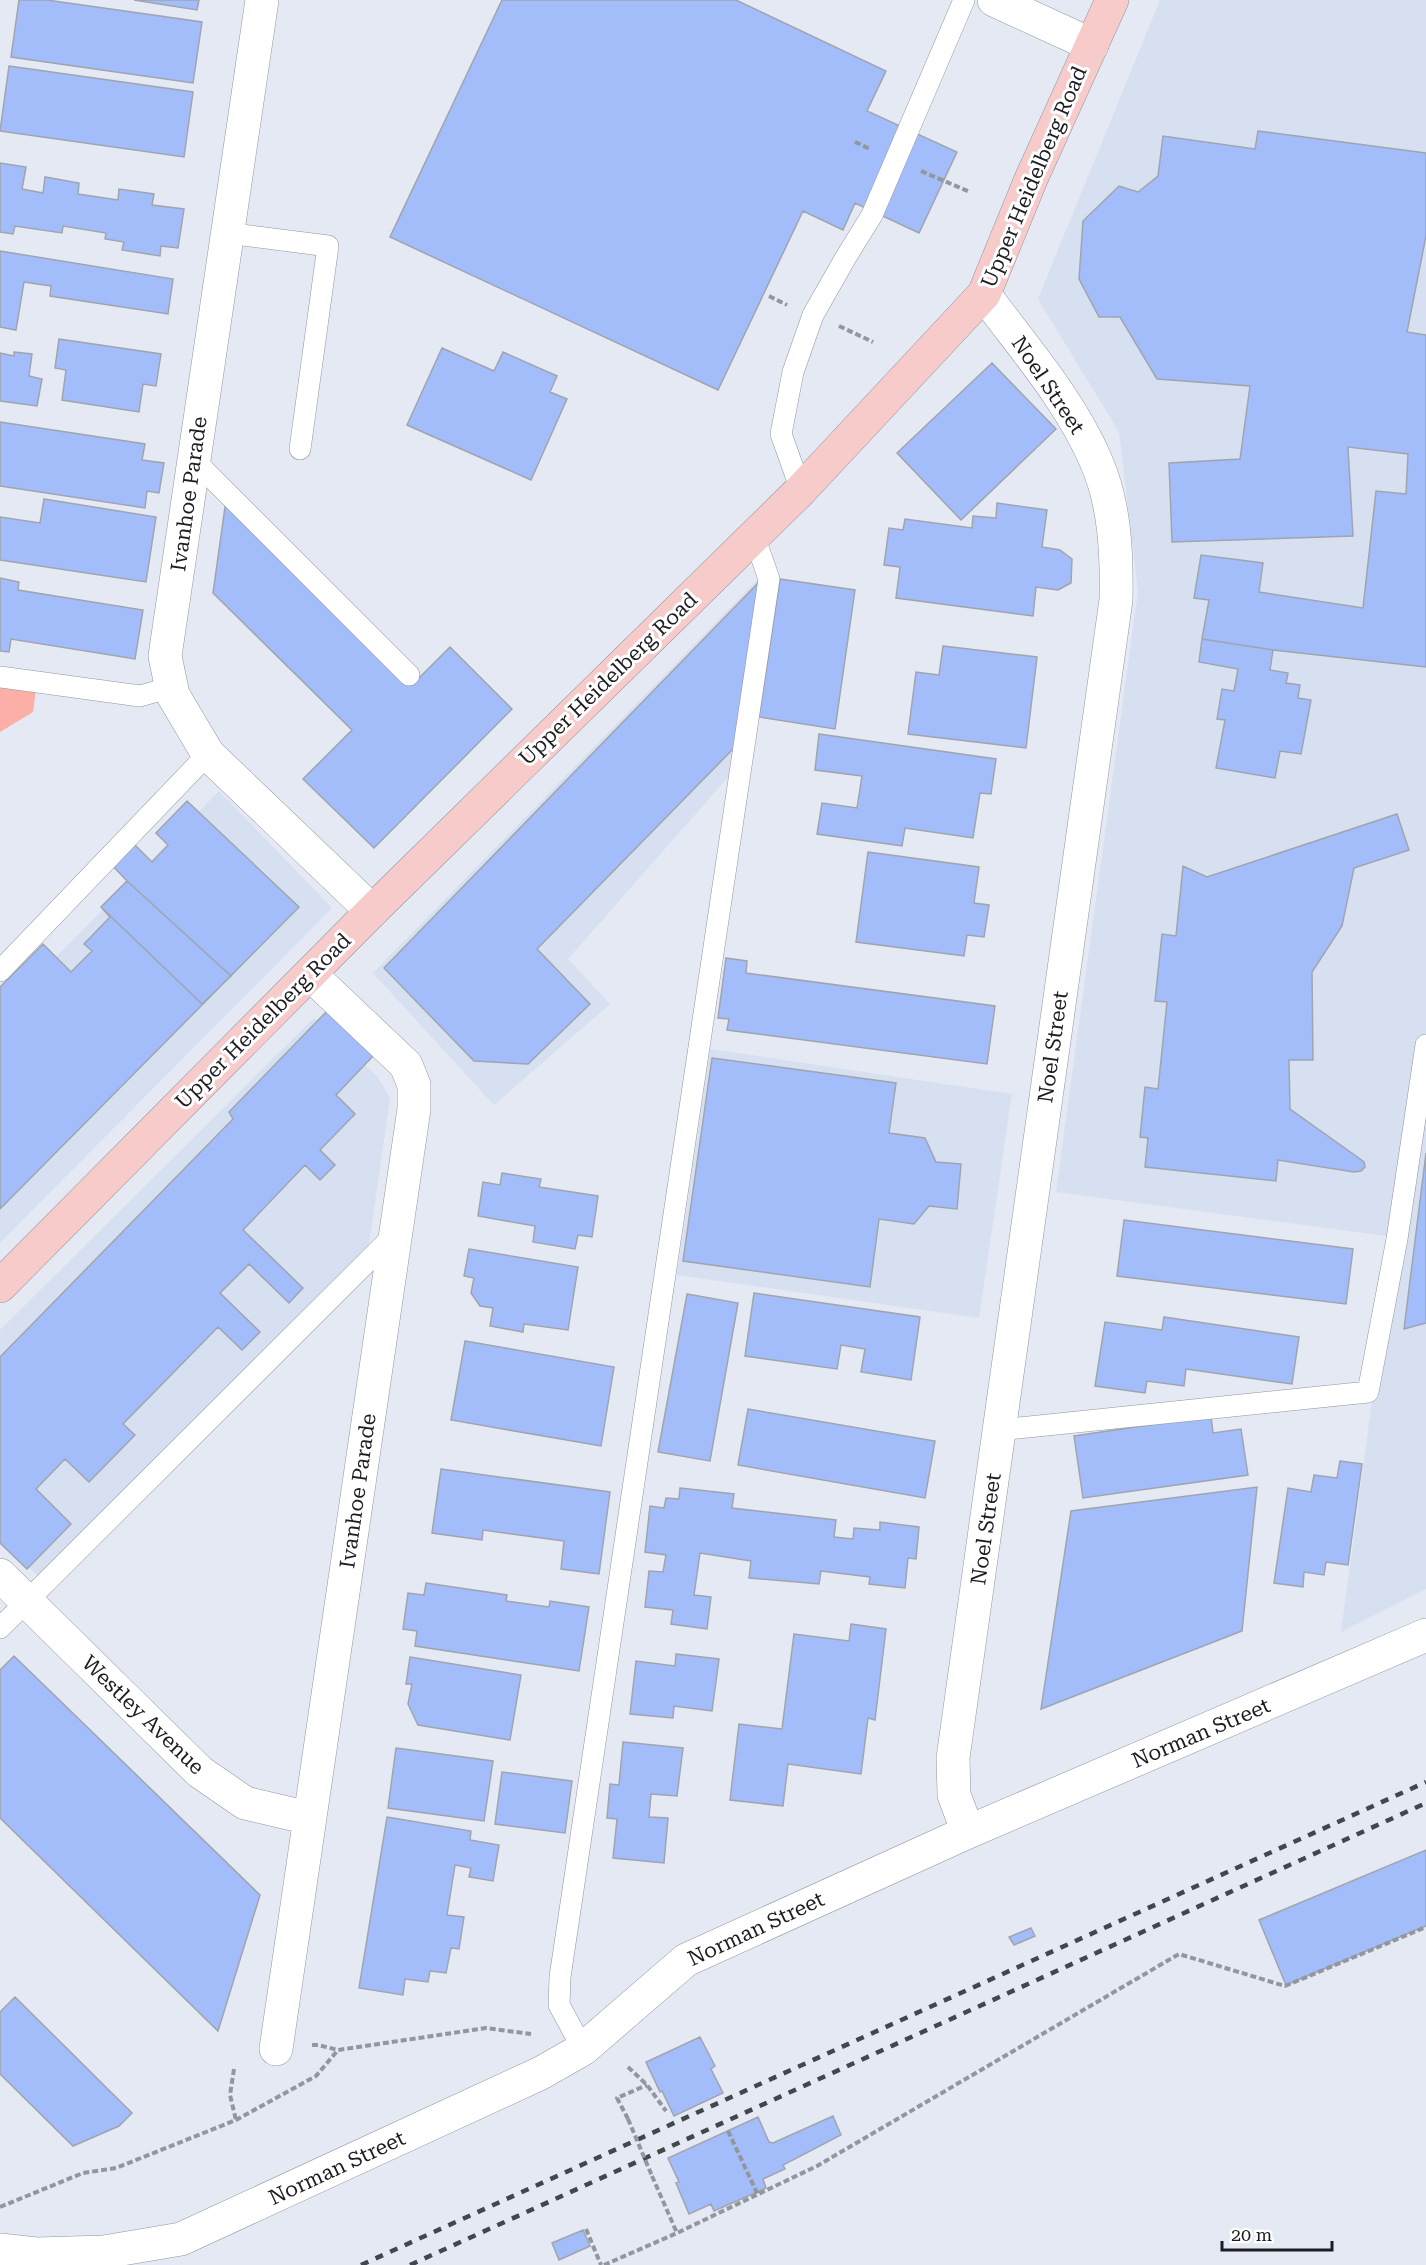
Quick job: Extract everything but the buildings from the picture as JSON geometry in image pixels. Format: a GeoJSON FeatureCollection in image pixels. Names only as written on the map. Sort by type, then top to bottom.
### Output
{"type":"FeatureCollection","features":[{"type":"Feature","properties":{"kind":"main road","name":"Upper Heidelberg Road"},"geometry":{"type":"LineString","coordinates":[[0,1286],[372,911],[801,489],[984,294],[1031,179],[1112,0]]}},
{"type":"Feature","properties":{"kind":"street","name":"Ivanhoe Parade"},"geometry":{"type":"LineString","coordinates":[[262,0],[165,656],[173,695],[208,754],[372,911]]}},
{"type":"Feature","properties":{"kind":"street"},"geometry":{"type":"LineString","coordinates":[[994,0],[1092,45]]}},
{"type":"Feature","properties":{"kind":"street","name":"Noel Street"},"geometry":{"type":"LineString","coordinates":[[968,1832],[955,1802],[952,1769],[1116,600],[1117,557],[1110,507],[1097,462],[1074,417],[984,294]]}},
{"type":"Feature","properties":{"kind":"street","name":"Ivanhoe Parade"},"geometry":{"type":"LineString","coordinates":[[276,2049],[413,1121],[414,1085],[406,1065],[310,974]]}},
{"type":"Feature","properties":{"kind":"street","name":"Westley Avenue"},"geometry":{"type":"LineString","coordinates":[[0,1575],[200,1772],[245,1803],[309,1818]]}},
{"type":"Feature","properties":{"kind":"street","name":"Norman Street"},"geometry":{"type":"LineString","coordinates":[[0,2250],[36,2254],[104,2252],[181,2239],[541,2073],[583,2049],[686,1960],[968,1832],[1426,1635]]}},
{"type":"Feature","properties":{"kind":"lane"},"geometry":{"type":"LineString","coordinates":[[801,489],[781,434],[793,372],[813,315],[872,215],[964,0]]}},
{"type":"Feature","properties":{"kind":"lane"},"geometry":{"type":"LineString","coordinates":[[227,233],[328,246],[300,449]]}},
{"type":"Feature","properties":{"kind":"lane"},"geometry":{"type":"LineString","coordinates":[[194,460],[409,675]]}},
{"type":"Feature","properties":{"kind":"lane"},"geometry":{"type":"LineString","coordinates":[[583,2049],[560,2005],[560,1977],[769,579],[754,536]]}},
{"type":"Feature","properties":{"kind":"lane"},"geometry":{"type":"LineString","coordinates":[[0,677],[140,696],[172,687]]}},
{"type":"Feature","properties":{"kind":"lane"},"geometry":{"type":"LineString","coordinates":[[0,971],[208,754]]}},
{"type":"Feature","properties":{"kind":"lane"},"geometry":{"type":"LineString","coordinates":[[999,1430],[1368,1392],[1397,1239],[1426,1045]]}},
{"type":"Feature","properties":{"kind":"lane"},"geometry":{"type":"LineString","coordinates":[[0,1628],[396,1233]]}},
{"type":"Feature","properties":{"kind":"path"},"geometry":{"type":"LineString","coordinates":[[586,2229],[603,2265],[677,2233],[818,2166],[1179,1954],[1285,1986],[1426,1927]]}},
{"type":"Feature","properties":{"kind":"path"},"geometry":{"type":"LineString","coordinates":[[276,2049],[318,2045],[338,2050],[486,2028],[531,2034]]}},
{"type":"Feature","properties":{"kind":"path"},"geometry":{"type":"LineString","coordinates":[[0,2207],[82,2173],[116,2168],[236,2120],[316,2076],[338,2050]]}},
{"type":"Feature","properties":{"kind":"path"},"geometry":{"type":"LineString","coordinates":[[628,2067],[647,2085],[666,2111]]}},
{"type":"Feature","properties":{"kind":"path"},"geometry":{"type":"LineString","coordinates":[[234,2069],[230,2095],[236,2120]]}},
{"type":"Feature","properties":{"kind":"path"},"geometry":{"type":"LineString","coordinates":[[647,2085],[617,2098],[677,2233]]}},
{"type":"Feature","properties":{"kind":"path"},"geometry":{"type":"LineString","coordinates":[[728,2131],[758,2195]]}},
{"type":"Feature","properties":{"kind":"shaded area"},"geometry":{"type":"Polygon","coordinates":[[[1160,0],[1426,0],[1426,1589],[1341,1632],[1394,1237],[1056,1192],[1138,591],[1119,432],[1038,299],[1160,0]]]}},
{"type":"Feature","properties":{"kind":"shaded area"},"geometry":{"type":"Polygon","coordinates":[[[764,573],[737,767],[568,959],[610,1004],[494,1105],[373,973],[764,573]]]}},
{"type":"Feature","properties":{"kind":"shaded area"},"geometry":{"type":"Polygon","coordinates":[[[0,677],[37,682],[33,712],[0,732],[0,677]]]}},
{"type":"Feature","properties":{"kind":"shaded area"},"geometry":{"type":"Polygon","coordinates":[[[219,791],[332,908],[0,1243],[0,1014],[219,791]]]}},
{"type":"Feature","properties":{"kind":"shaded area"},"geometry":{"type":"Polygon","coordinates":[[[314,1018],[377,1076],[390,1098],[369,1244],[38,1576],[0,1539],[0,1330],[314,1018]]]}},
{"type":"Feature","properties":{"kind":"shaded area"},"geometry":{"type":"Polygon","coordinates":[[[710,1049],[1012,1094],[979,1318],[677,1275],[710,1049]]]}},
{"type":"Feature","properties":{"kind":"railway"},"geometry":{"type":"LineString","coordinates":[[361,2265],[1426,1782]]}},
{"type":"Feature","properties":{"kind":"railway"},"geometry":{"type":"LineString","coordinates":[[410,2265],[1426,1803]]}}]}
